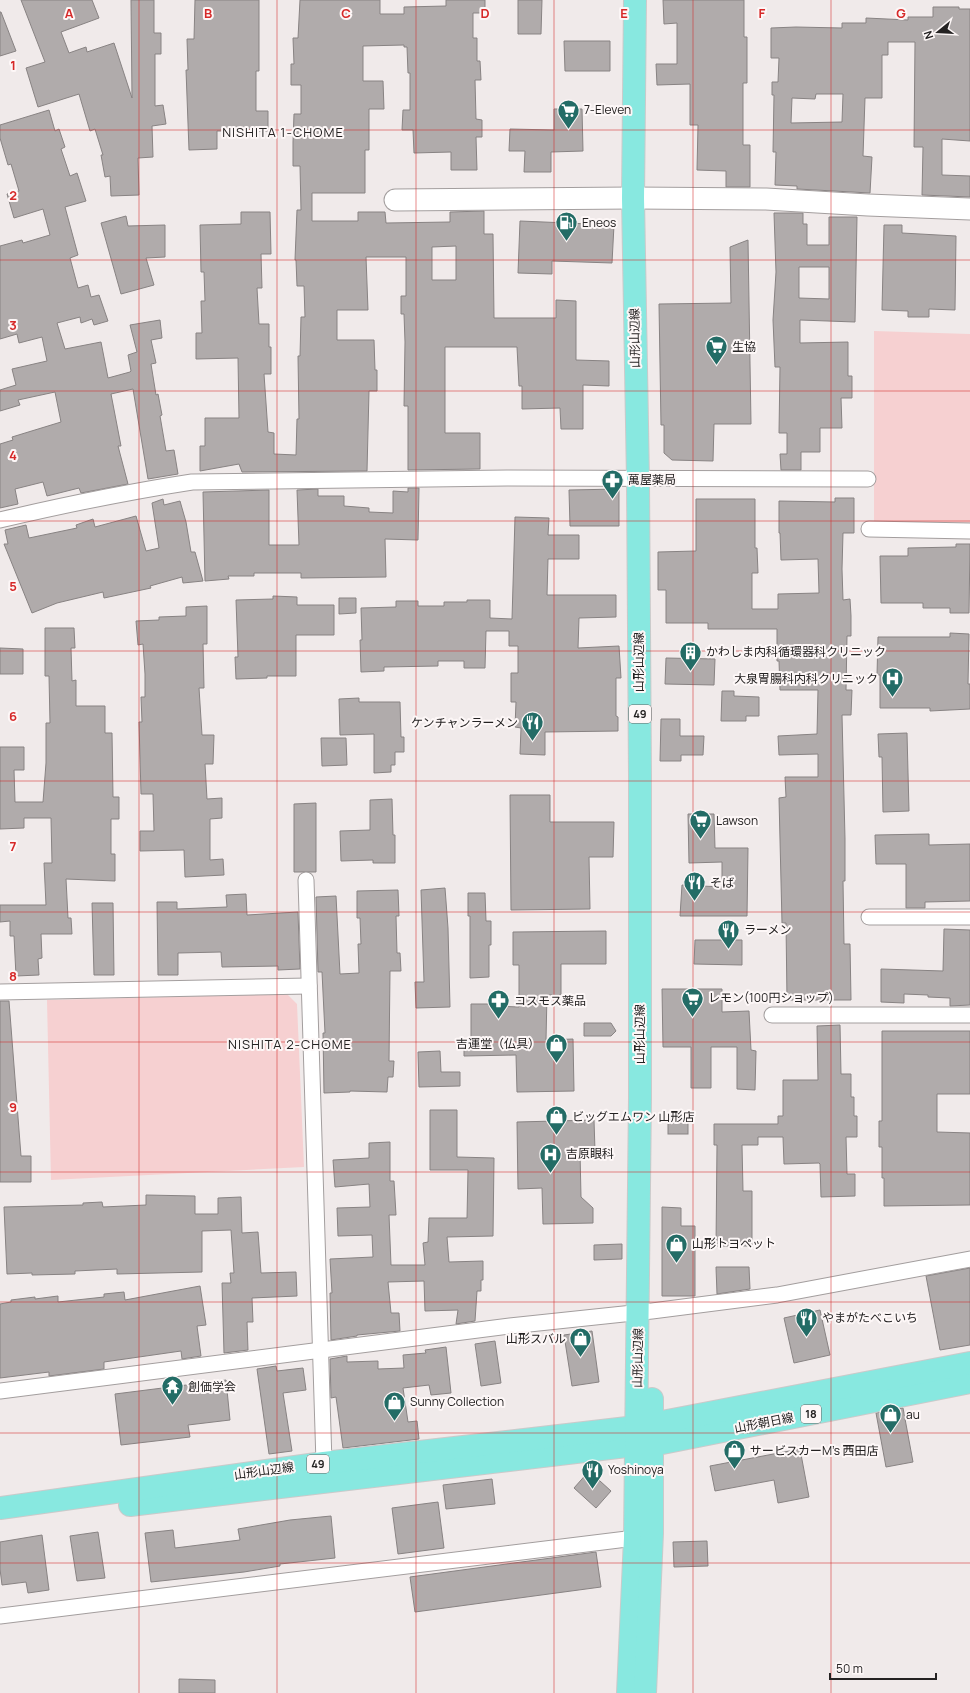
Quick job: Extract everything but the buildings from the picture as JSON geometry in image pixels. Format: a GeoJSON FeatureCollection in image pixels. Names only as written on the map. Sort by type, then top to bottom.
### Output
{"type":"FeatureCollection","features":[{"type":"Feature","properties":{"kind":"main road","name":"山形山辺線"},"geometry":{"type":"LineString","coordinates":[[635,0],[643,479],[652,776],[644,1435]]}},
{"type":"Feature","properties":{"kind":"main road","name":"山形山辺線"},"geometry":{"type":"LineString","coordinates":[[638,198],[645,0]]}},
{"type":"Feature","properties":{"kind":"main road","name":"山形朝日線"},"geometry":{"type":"LineString","coordinates":[[644,1435],[970,1363]]}},
{"type":"Feature","properties":{"kind":"main road","name":"山形朝日線"},"geometry":{"type":"LineString","coordinates":[[644,1435],[970,1382]]}},
{"type":"Feature","properties":{"kind":"main road","name":"山形山辺線"},"geometry":{"type":"LineString","coordinates":[[0,1508],[324,1463],[644,1435]]}},
{"type":"Feature","properties":{"kind":"main road","name":"山形山辺線"},"geometry":{"type":"LineString","coordinates":[[0,1521],[333,1480],[644,1435]]}},
{"type":"Feature","properties":{"kind":"main road"},"geometry":{"type":"LineString","coordinates":[[628,1693],[635,1538],[644,1435]]}},
{"type":"Feature","properties":{"kind":"main road"},"geometry":{"type":"LineString","coordinates":[[644,1435],[652,1533],[645,1693]]}},
{"type":"Feature","properties":{"kind":"street"},"geometry":{"type":"LineString","coordinates":[[395,200],[638,198],[766,199],[868,206],[970,210]]}},
{"type":"Feature","properties":{"kind":"street"},"geometry":{"type":"LineString","coordinates":[[0,520],[99,498],[192,482],[507,478],[868,480]]}},
{"type":"Feature","properties":{"kind":"street"},"geometry":{"type":"LineString","coordinates":[[869,529],[970,531]]}},
{"type":"Feature","properties":{"kind":"street"},"geometry":{"type":"LineString","coordinates":[[306,880],[324,1463]]}},
{"type":"Feature","properties":{"kind":"street"},"geometry":{"type":"LineString","coordinates":[[869,916],[970,917]]}},
{"type":"Feature","properties":{"kind":"street"},"geometry":{"type":"LineString","coordinates":[[0,992],[309,986]]}},
{"type":"Feature","properties":{"kind":"street"},"geometry":{"type":"LineString","coordinates":[[772,1016],[970,1015]]}},
{"type":"Feature","properties":{"kind":"street"},"geometry":{"type":"LineString","coordinates":[[0,1391],[777,1295],[970,1259]]}},
{"type":"Feature","properties":{"kind":"street"},"geometry":{"type":"LineString","coordinates":[[0,1616],[635,1538]]}},
{"type":"Feature","properties":{"kind":"shaded area"},"geometry":{"type":"Polygon","coordinates":[[[874,331],[970,334],[970,526],[874,523],[874,331]]]}},
{"type":"Feature","properties":{"kind":"shaded area"},"geometry":{"type":"Polygon","coordinates":[[[287,994],[297,1004],[304,1167],[51,1180],[47,1000],[287,994]]]}},
{"type":"Feature","properties":{"kind":"place","name":"7-Eleven"},"geometry":{"type":"Point","coordinates":[568,130]}},
{"type":"Feature","properties":{"kind":"place","name":"Eneos"},"geometry":{"type":"Point","coordinates":[566,242]}},
{"type":"Feature","properties":{"kind":"place","name":"生協"},"geometry":{"type":"Point","coordinates":[717,366]}},
{"type":"Feature","properties":{"kind":"place","name":"萬屋薬局"},"geometry":{"type":"Point","coordinates":[613,500]}},
{"type":"Feature","properties":{"kind":"place","name":"かわしま内科循環器科クリニック"},"geometry":{"type":"Point","coordinates":[690,672]}},
{"type":"Feature","properties":{"kind":"place","name":"大泉胃腸科内科クリニック"},"geometry":{"type":"Point","coordinates":[893,698]}},
{"type":"Feature","properties":{"kind":"place","name":"ケンチャンラーメン"},"geometry":{"type":"Point","coordinates":[533,742]}},
{"type":"Feature","properties":{"kind":"place","name":"Lawson"},"geometry":{"type":"Point","coordinates":[701,840]}},
{"type":"Feature","properties":{"kind":"place","name":"そば"},"geometry":{"type":"Point","coordinates":[694,902]}},
{"type":"Feature","properties":{"kind":"place","name":"ラーメン"},"geometry":{"type":"Point","coordinates":[728,950]}},
{"type":"Feature","properties":{"kind":"place","name":"レモン(100円ショップ)"},"geometry":{"type":"Point","coordinates":[692,1018]}},
{"type":"Feature","properties":{"kind":"place","name":"コスモス薬品"},"geometry":{"type":"Point","coordinates":[499,1020]}},
{"type":"Feature","properties":{"kind":"place","name":"吉運堂（仏具）"},"geometry":{"type":"Point","coordinates":[556,1064]}},
{"type":"Feature","properties":{"kind":"place","name":"ビッグエムワン 山形店"},"geometry":{"type":"Point","coordinates":[556,1136]}},
{"type":"Feature","properties":{"kind":"place","name":"吉原眼科"},"geometry":{"type":"Point","coordinates":[551,1174]}},
{"type":"Feature","properties":{"kind":"place","name":"山形トヨペット"},"geometry":{"type":"Point","coordinates":[677,1264]}},
{"type":"Feature","properties":{"kind":"place","name":"やまがたべこいち"},"geometry":{"type":"Point","coordinates":[807,1338]}},
{"type":"Feature","properties":{"kind":"place","name":"山形スバル"},"geometry":{"type":"Point","coordinates":[581,1358]}},
{"type":"Feature","properties":{"kind":"place","name":"創価学会"},"geometry":{"type":"Point","coordinates":[173,1406]}},
{"type":"Feature","properties":{"kind":"place","name":"Sunny Collection"},"geometry":{"type":"Point","coordinates":[394,1422]}},
{"type":"Feature","properties":{"kind":"place","name":"au"},"geometry":{"type":"Point","coordinates":[891,1434]}},
{"type":"Feature","properties":{"kind":"place","name":"サービスカーM's 西田店"},"geometry":{"type":"Point","coordinates":[734,1470]}},
{"type":"Feature","properties":{"kind":"place","name":"Yoshinoya"},"geometry":{"type":"Point","coordinates":[593,1490]}},
{"type":"Feature","properties":{"kind":"district","name":"NISHITA 1-CHOME"},"geometry":{"type":"Point","coordinates":[283,132]}},
{"type":"Feature","properties":{"kind":"district","name":"NISHITA 2-CHOME"},"geometry":{"type":"Point","coordinates":[290,1044]}}]}
